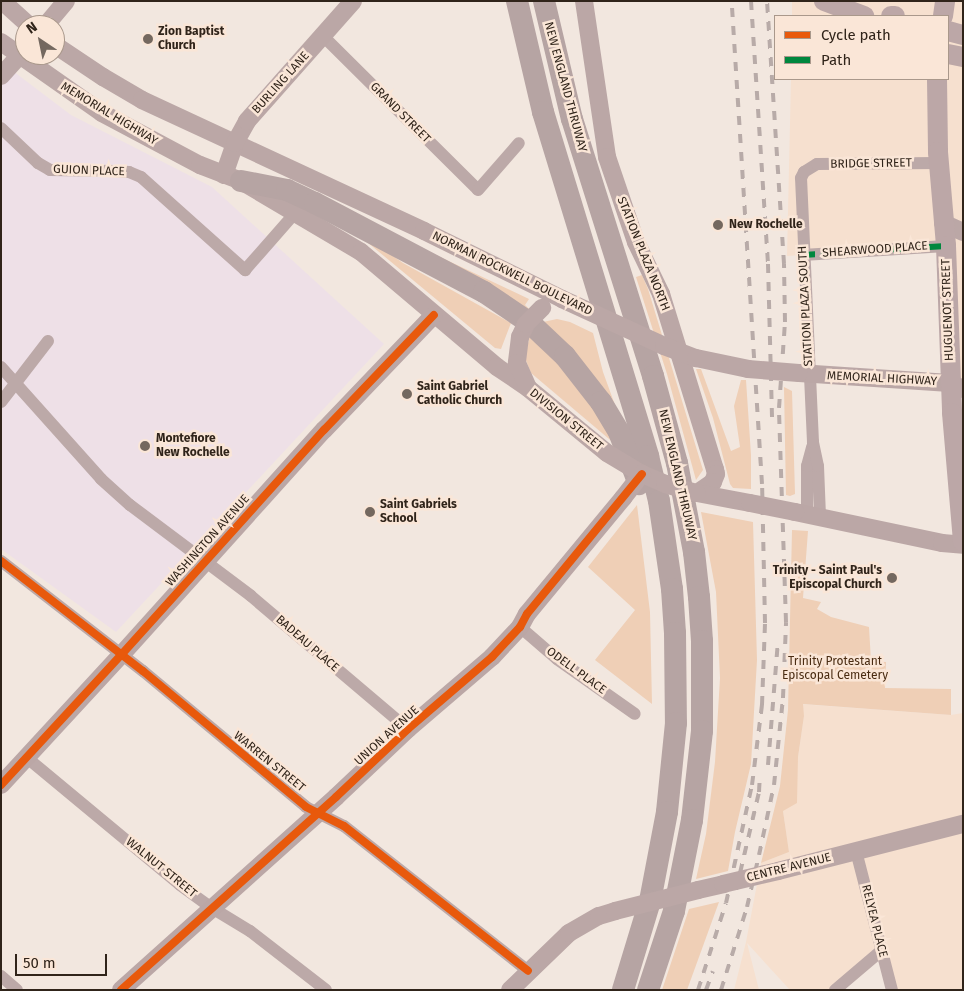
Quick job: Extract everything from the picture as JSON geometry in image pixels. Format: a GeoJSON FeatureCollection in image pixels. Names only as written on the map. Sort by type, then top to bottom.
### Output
{"type":"FeatureCollection","features":[{"type":"Feature","properties":{"kind":"highway","name":"NEW ENGLAND THRUWAY"},"geometry":{"type":"LineString","coordinates":[[517,1],[543,112],[648,456],[666,544],[676,634],[676,723],[667,812],[650,901],[623,990]]}},
{"type":"Feature","properties":{"kind":"highway","name":"NEW ENGLAND THRUWAY"},"geometry":{"type":"LineString","coordinates":[[544,1],[572,119],[668,429],[686,507],[699,597],[702,704],[692,820],[674,911],[648,990]]}},
{"type":"Feature","properties":{"kind":"highway"},"geometry":{"type":"LineString","coordinates":[[233,178],[287,190],[352,222],[484,292],[516,312],[554,344],[593,390],[625,445],[636,473],[652,529],[676,634]]}},
{"type":"Feature","properties":{"kind":"main road"},"geometry":{"type":"LineString","coordinates":[[824,1],[836,15]]}},
{"type":"Feature","properties":{"kind":"main road"},"geometry":{"type":"LineString","coordinates":[[824,1],[861,15]]}},
{"type":"Feature","properties":{"kind":"main road"},"geometry":{"type":"LineString","coordinates":[[943,15],[945,1]]}},
{"type":"Feature","properties":{"kind":"main road"},"geometry":{"type":"LineString","coordinates":[[949,31],[963,35]]}},
{"type":"Feature","properties":{"kind":"main road"},"geometry":{"type":"LineString","coordinates":[[949,54],[963,57]]}},
{"type":"Feature","properties":{"kind":"main road","name":"HUGUENOT STREET"},"geometry":{"type":"LineString","coordinates":[[934,81],[956,386],[955,468],[963,544]]}},
{"type":"Feature","properties":{"kind":"street"},"geometry":{"type":"LineString","coordinates":[[2,1],[18,15]]}},
{"type":"Feature","properties":{"kind":"street"},"geometry":{"type":"LineString","coordinates":[[54,15],[66,1]]}},
{"type":"Feature","properties":{"kind":"street","name":"BURLING LANE"},"geometry":{"type":"LineString","coordinates":[[233,178],[235,143],[247,121],[354,1]]}},
{"type":"Feature","properties":{"kind":"street","name":"STATION PLAZA NORTH"},"geometry":{"type":"LineString","coordinates":[[584,1],[606,157],[636,242],[661,294],[715,468],[716,474],[713,482],[697,493]]}},
{"type":"Feature","properties":{"kind":"street","name":"GRAND STREET"},"geometry":{"type":"LineString","coordinates":[[322,36],[478,190],[519,143]]}},
{"type":"Feature","properties":{"kind":"street","name":"MEMORIAL HIGHWAY"},"geometry":{"type":"LineString","coordinates":[[1,42],[15,48]]}},
{"type":"Feature","properties":{"kind":"street"},"geometry":{"type":"LineString","coordinates":[[65,51],[138,98],[235,143]]}},
{"type":"Feature","properties":{"kind":"street"},"geometry":{"type":"LineString","coordinates":[[1,76],[15,60]]}},
{"type":"Feature","properties":{"kind":"street","name":"MEMORIAL HIGHWAY"},"geometry":{"type":"LineString","coordinates":[[34,65],[102,113],[169,150],[233,178]]}},
{"type":"Feature","properties":{"kind":"street","name":"GUION PLACE"},"geometry":{"type":"LineString","coordinates":[[1,128],[38,163],[50,170],[129,172],[141,177],[245,270],[295,213]]}},
{"type":"Feature","properties":{"kind":"street","name":"NORMAN ROCKWELL BOULEVARD"},"geometry":{"type":"LineString","coordinates":[[235,143],[664,346],[696,358],[748,369],[804,373]]}},
{"type":"Feature","properties":{"kind":"street","name":"BRIDGE STREET"},"geometry":{"type":"LineString","coordinates":[[804,172],[817,164],[939,163]]}},
{"type":"Feature","properties":{"kind":"street","name":"STATION PLAZA SOUTH"},"geometry":{"type":"LineString","coordinates":[[804,172],[799,184],[803,255],[804,373],[813,442],[807,466],[808,514]]}},
{"type":"Feature","properties":{"kind":"street","name":"DIVISION STREET"},"geometry":{"type":"LineString","coordinates":[[233,178],[361,252],[496,367],[528,388],[607,453],[642,474],[665,484],[697,493],[808,514],[942,543],[963,544]]}},
{"type":"Feature","properties":{"kind":"street"},"geometry":{"type":"LineString","coordinates":[[943,222],[963,232]]}},
{"type":"Feature","properties":{"kind":"street","name":"SHEARWOOD PLACE"},"geometry":{"type":"LineString","coordinates":[[803,255],[946,246]]}},
{"type":"Feature","properties":{"kind":"street"},"geometry":{"type":"LineString","coordinates":[[528,388],[517,363],[520,337],[526,324],[542,308],[560,298]]}},
{"type":"Feature","properties":{"kind":"street","name":"WASHINGTON AVENUE"},"geometry":{"type":"LineString","coordinates":[[1,785],[324,430],[434,315]]}},
{"type":"Feature","properties":{"kind":"street"},"geometry":{"type":"LineString","coordinates":[[1,402],[17,384],[48,340]]}},
{"type":"Feature","properties":{"kind":"street","name":"BADEAU PLACE"},"geometry":{"type":"LineString","coordinates":[[1,367],[101,479],[130,505],[205,560],[408,730]]}},
{"type":"Feature","properties":{"kind":"street","name":"MEMORIAL HIGHWAY"},"geometry":{"type":"LineString","coordinates":[[804,373],[956,386]]}},
{"type":"Feature","properties":{"kind":"street","name":"UNION AVENUE"},"geometry":{"type":"LineString","coordinates":[[121,990],[408,730],[492,657],[520,627],[527,614],[642,474]]}},
{"type":"Feature","properties":{"kind":"street","name":"WARREN STREET"},"geometry":{"type":"LineString","coordinates":[[1,561],[122,654],[306,807],[344,826],[528,970]]}},
{"type":"Feature","properties":{"kind":"street","name":"ODELL PLACE"},"geometry":{"type":"LineString","coordinates":[[520,627],[557,659],[635,714]]}},
{"type":"Feature","properties":{"kind":"street","name":"WALNUT STREET"},"geometry":{"type":"LineString","coordinates":[[26,757],[180,885],[212,908],[250,931],[326,990]]}},
{"type":"Feature","properties":{"kind":"street","name":"CENTRE AVENUE"},"geometry":{"type":"LineString","coordinates":[[510,990],[528,970],[569,933],[600,916],[963,824]]}},
{"type":"Feature","properties":{"kind":"street","name":"RELYEA PLACE"},"geometry":{"type":"LineString","coordinates":[[856,852],[892,990]]}},
{"type":"Feature","properties":{"kind":"street"},"geometry":{"type":"LineString","coordinates":[[835,990],[881,951]]}},
{"type":"Feature","properties":{"kind":"street"},"geometry":{"type":"LineString","coordinates":[[1,976],[17,990]]}},
{"type":"Feature","properties":{"kind":"shaded area"},"geometry":{"type":"Polygon","coordinates":[[[792,1],[963,1],[963,386],[954,382],[950,245],[787,256],[791,80],[949,80],[949,15],[792,15],[792,1]]]}},
{"type":"Feature","properties":{"kind":"shaded area","name":"Montefiore New Rochelle"},"geometry":{"type":"Polygon","coordinates":[[[1,62],[71,115],[212,187],[384,344],[116,632],[1,549],[1,62]]]}},
{"type":"Feature","properties":{"kind":"shaded area"},"geometry":{"type":"Polygon","coordinates":[[[799,704],[951,715],[963,713],[963,990],[888,990],[878,959],[842,990],[790,990],[747,943],[759,990],[734,990],[746,942],[761,863],[789,852],[783,811],[798,757],[804,716],[799,704]]]}},
{"type":"Feature","properties":{"kind":"green space"},"geometry":{"type":"Polygon","coordinates":[[[400,238],[529,299],[525,305],[543,322],[557,319],[570,322],[593,333],[603,372],[615,405],[592,378],[400,238]]]}},
{"type":"Feature","properties":{"kind":"green space"},"geometry":{"type":"Polygon","coordinates":[[[369,239],[403,263],[511,323],[501,349],[495,348],[367,242],[369,239]]]}},
{"type":"Feature","properties":{"kind":"green space"},"geometry":{"type":"Polygon","coordinates":[[[642,275],[648,289],[703,470],[696,480],[667,374],[636,277],[642,275]]]}},
{"type":"Feature","properties":{"kind":"green space"},"geometry":{"type":"Polygon","coordinates":[[[530,334],[566,369],[592,403],[615,444],[531,373],[525,358],[530,334]]]}},
{"type":"Feature","properties":{"kind":"green space"},"geometry":{"type":"Polygon","coordinates":[[[696,369],[701,369],[731,451],[740,447],[734,406],[741,380],[746,380],[751,455],[751,489],[733,488],[730,484],[713,418],[696,369]]]}},
{"type":"Feature","properties":{"kind":"green space"},"geometry":{"type":"Polygon","coordinates":[[[784,387],[792,391],[795,494],[790,496],[786,495],[784,387]]]}},
{"type":"Feature","properties":{"kind":"green space"},"geometry":{"type":"Polygon","coordinates":[[[637,505],[650,612],[652,704],[595,660],[635,610],[588,567],[637,505]]]}},
{"type":"Feature","properties":{"kind":"green space"},"geometry":{"type":"Polygon","coordinates":[[[701,512],[753,522],[757,660],[751,764],[728,871],[696,879],[706,834],[715,762],[720,678],[716,592],[701,512]]]}},
{"type":"Feature","properties":{"kind":"green space","name":"Trinity Protestant Episcopal Cemetery"},"geometry":{"type":"Polygon","coordinates":[[[792,530],[808,531],[803,598],[821,602],[817,609],[831,617],[869,627],[871,661],[886,662],[885,688],[951,689],[951,715],[803,704],[804,716],[798,757],[797,803],[783,811],[789,852],[761,863],[780,786],[788,710],[792,530]]]}},
{"type":"Feature","properties":{"kind":"green space"},"geometry":{"type":"Polygon","coordinates":[[[719,902],[687,990],[662,990],[689,909],[719,902]]]}},
{"type":"Feature","properties":{"kind":"railway"},"geometry":{"type":"LineString","coordinates":[[698,990],[726,903],[752,785],[762,705],[765,623],[762,484],[732,1]]}},
{"type":"Feature","properties":{"kind":"railway"},"geometry":{"type":"LineString","coordinates":[[751,1],[768,264],[772,421]]}},
{"type":"Feature","properties":{"kind":"railway"},"geometry":{"type":"LineString","coordinates":[[721,990],[747,907],[774,785],[783,698],[786,622],[779,408],[785,322],[784,264],[767,1]]}},
{"type":"Feature","properties":{"kind":"railway"},"geometry":{"type":"LineString","coordinates":[[768,765],[778,640]]}},
{"type":"Feature","properties":{"kind":"railway"},"geometry":{"type":"LineString","coordinates":[[736,890],[759,792],[760,775]]}},
{"type":"Feature","properties":{"kind":"railway"},"geometry":{"type":"LineString","coordinates":[[706,990],[713,971]]}},
{"type":"Feature","properties":{"kind":"marked path"},"geometry":{"type":"LineString","coordinates":[[803,255],[946,246]]}},
{"type":"Feature","properties":{"kind":"cycle path"},"geometry":{"type":"LineString","coordinates":[[1,785],[324,430],[434,315]]}},
{"type":"Feature","properties":{"kind":"cycle path"},"geometry":{"type":"LineString","coordinates":[[121,990],[336,797],[408,729],[492,657],[520,627],[527,614],[642,474]]}},
{"type":"Feature","properties":{"kind":"cycle path"},"geometry":{"type":"LineString","coordinates":[[1,561],[143,671],[306,807],[344,826],[528,971]]}},
{"type":"Feature","properties":{"kind":"place","name":"Zion Baptist Church"},"geometry":{"type":"Point","coordinates":[148,39]}},
{"type":"Feature","properties":{"kind":"place","name":"New Rochelle"},"geometry":{"type":"Point","coordinates":[718,225]}},
{"type":"Feature","properties":{"kind":"place","name":"Saint Gabriel Catholic Church"},"geometry":{"type":"Point","coordinates":[407,394]}},
{"type":"Feature","properties":{"kind":"place","name":"Montefiore New Rochelle"},"geometry":{"type":"Point","coordinates":[145,446]}},
{"type":"Feature","properties":{"kind":"place","name":"Saint Gabriels School"},"geometry":{"type":"Point","coordinates":[370,512]}},
{"type":"Feature","properties":{"kind":"place","name":"Trinity - Saint Paul's Episcopal Church"},"geometry":{"type":"Point","coordinates":[892,578]}}]}
